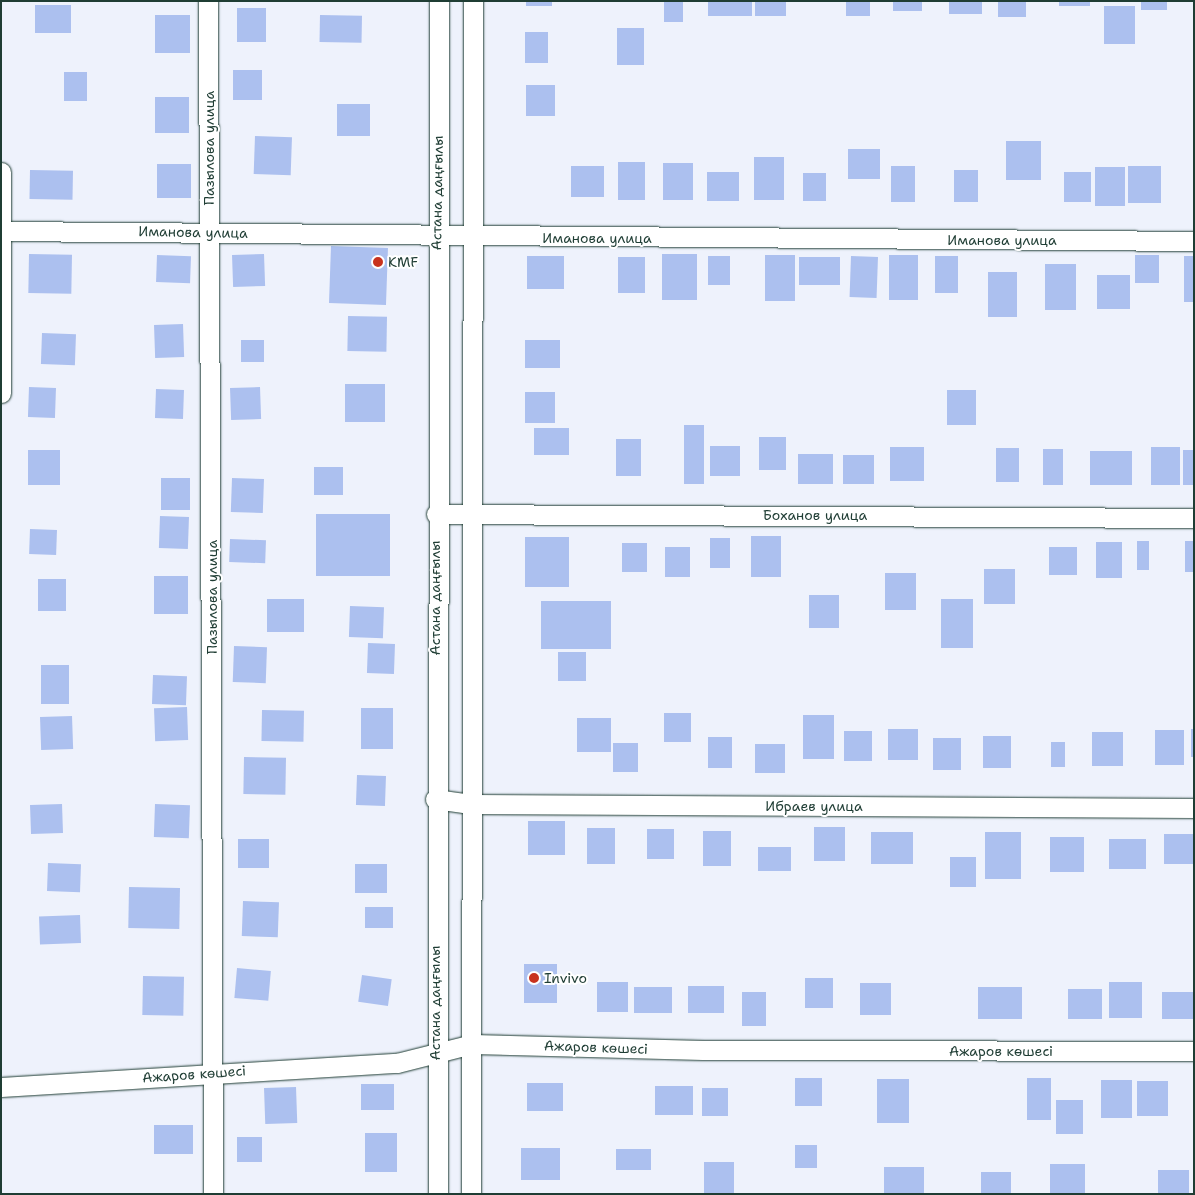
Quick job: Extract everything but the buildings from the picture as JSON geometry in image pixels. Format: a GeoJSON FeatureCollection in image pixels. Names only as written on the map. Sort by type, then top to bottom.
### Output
{"type":"FeatureCollection","features":[{"type":"Feature","properties":{"kind":"street","name":"Пазылова улица"},"geometry":{"type":"LineString","coordinates":[[208,1],[214,1194]]}},
{"type":"Feature","properties":{"kind":"street","name":"Астана даңғылы"},"geometry":{"type":"LineString","coordinates":[[438,1194],[435,1053],[435,799],[436,235],[439,1]]}},
{"type":"Feature","properties":{"kind":"street"},"geometry":{"type":"LineString","coordinates":[[471,1194],[471,238],[474,1]]}},
{"type":"Feature","properties":{"kind":"street"},"geometry":{"type":"LineString","coordinates":[[1,172],[1,393]]}},
{"type":"Feature","properties":{"kind":"street","name":"Иманова улица"},"geometry":{"type":"LineString","coordinates":[[2,230],[436,235],[471,238],[1194,241]]}},
{"type":"Feature","properties":{"kind":"street","name":"Боханов улица"},"geometry":{"type":"LineString","coordinates":[[436,514],[1194,518]]}},
{"type":"Feature","properties":{"kind":"street","name":"Ибраев улица"},"geometry":{"type":"LineString","coordinates":[[435,799],[471,804],[1194,808]]}},
{"type":"Feature","properties":{"kind":"street","name":"Ажаров көшесі"},"geometry":{"type":"LineString","coordinates":[[1,1087],[397,1063],[472,1044],[703,1050],[1194,1051]]}},
{"type":"Feature","properties":{"kind":"place","name":"KMF"},"geometry":{"type":"Point","coordinates":[378,262]}},
{"type":"Feature","properties":{"kind":"place","name":"Invivo"},"geometry":{"type":"Point","coordinates":[534,978]}}]}
